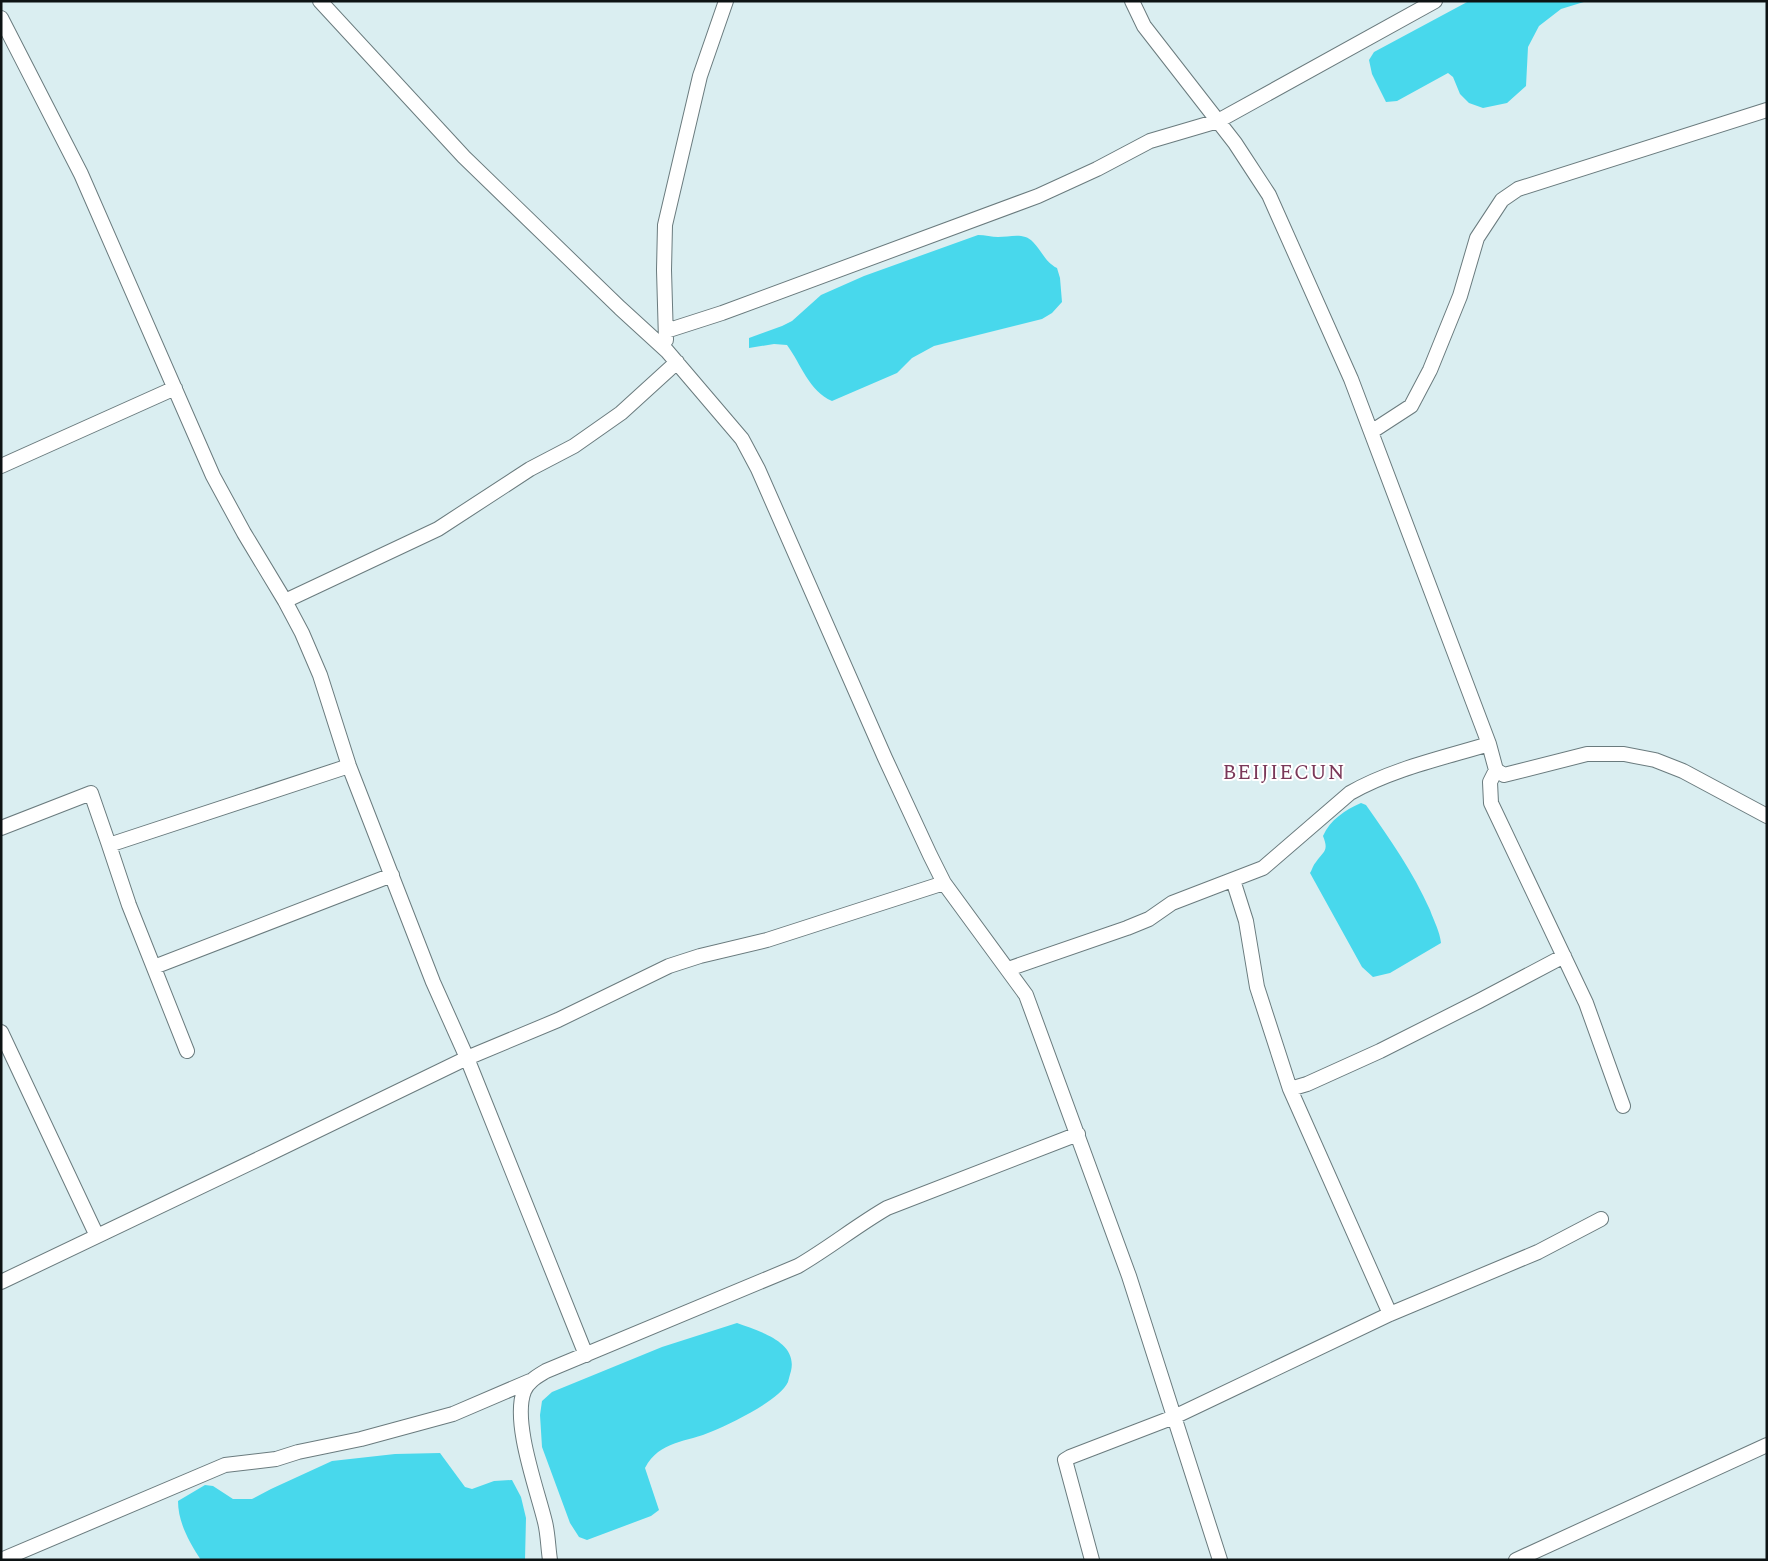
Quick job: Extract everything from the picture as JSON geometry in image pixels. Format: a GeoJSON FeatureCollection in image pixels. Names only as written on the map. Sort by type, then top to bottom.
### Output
{"type":"FeatureCollection","features":[{"type":"Feature","properties":{"kind":"street"},"geometry":{"type":"LineString","coordinates":[[320,1],[464,157],[667,351],[742,440],[758,469],[885,758],[944,883],[1008,969],[1026,995],[1032,1008],[1129,1276],[1220,1560]]}},
{"type":"Feature","properties":{"kind":"street"},"geometry":{"type":"LineString","coordinates":[[667,351],[664,270],[665,225],[700,76],[726,1]]}},
{"type":"Feature","properties":{"kind":"street"},"geometry":{"type":"LineString","coordinates":[[1132,1],[1134,8],[1149,32],[1249,162],[1269,194],[1351,379],[1489,744],[1496,770],[1490,782],[1491,802],[1586,1003],[1623,1106]]}},
{"type":"Feature","properties":{"kind":"street"},"geometry":{"type":"LineString","coordinates":[[666,331],[722,313],[1038,196],[1097,169],[1150,140],[1218,121],[1435,1]]}},
{"type":"Feature","properties":{"kind":"street"},"geometry":{"type":"LineString","coordinates":[[1,18],[81,174],[213,476],[302,632],[320,674],[349,766],[433,982],[466,1058],[586,1355]]}},
{"type":"Feature","properties":{"kind":"street"},"geometry":{"type":"LineString","coordinates":[[1371,432],[1411,406],[1430,370],[1460,296],[1478,238],[1502,200],[1518,189],[1767,110]]}},
{"type":"Feature","properties":{"kind":"street"},"geometry":{"type":"LineString","coordinates":[[285,601],[438,530],[530,469],[574,446],[598,430],[621,413],[677,362]]}},
{"type":"Feature","properties":{"kind":"street"},"geometry":{"type":"LineString","coordinates":[[1,466],[175,388]]}},
{"type":"Feature","properties":{"kind":"street"},"geometry":{"type":"LineString","coordinates":[[1008,969],[1134,925],[1149,919],[1172,903],[1263,868],[1350,793],[1364,785],[1391,774],[1489,744]]}},
{"type":"Feature","properties":{"kind":"street"},"geometry":{"type":"LineString","coordinates":[[1496,770],[1504,775],[1587,754],[1624,754],[1655,760],[1683,771],[1767,816]]}},
{"type":"Feature","properties":{"kind":"street"},"geometry":{"type":"LineString","coordinates":[[109,845],[349,766]]}},
{"type":"Feature","properties":{"kind":"street"},"geometry":{"type":"LineString","coordinates":[[1,828],[91,793],[129,905],[187,1051]]}},
{"type":"Feature","properties":{"kind":"street"},"geometry":{"type":"LineString","coordinates":[[154,967],[392,875]]}},
{"type":"Feature","properties":{"kind":"street"},"geometry":{"type":"LineString","coordinates":[[1233,880],[1246,921],[1257,987],[1290,1089],[1390,1314]]}},
{"type":"Feature","properties":{"kind":"street"},"geometry":{"type":"LineString","coordinates":[[1,1282],[466,1058],[558,1020],[669,966],[700,956],[767,940],[944,883]]}},
{"type":"Feature","properties":{"kind":"street"},"geometry":{"type":"LineString","coordinates":[[1290,1089],[1307,1084],[1380,1051],[1564,956]]}},
{"type":"Feature","properties":{"kind":"street"},"geometry":{"type":"LineString","coordinates":[[1,1032],[97,1236]]}},
{"type":"Feature","properties":{"kind":"street"},"geometry":{"type":"LineString","coordinates":[[1,1560],[225,1465],[276,1459],[454,1414],[530,1381],[546,1371],[798,1266],[826,1249],[862,1222],[887,1208],[1078,1134]]}},
{"type":"Feature","properties":{"kind":"street"},"geometry":{"type":"LineString","coordinates":[[1092,1560],[1065,1460],[1078,1452],[1174,1417],[1390,1314],[1538,1252],[1601,1219]]}},
{"type":"Feature","properties":{"kind":"street"},"geometry":{"type":"LineString","coordinates":[[530,1381],[524,1390],[521,1426],[545,1524],[550,1560]]}},
{"type":"Feature","properties":{"kind":"street"},"geometry":{"type":"LineString","coordinates":[[1516,1560],[1537,1555],[1767,1445]]}},
{"type":"Feature","properties":{"kind":"water"},"geometry":{"type":"Polygon","coordinates":[[[1469,1],[1587,1],[1561,9],[1539,26],[1528,47],[1526,86],[1507,103],[1483,108],[1469,103],[1460,94],[1453,77],[1448,73],[1397,101],[1386,102],[1372,74],[1369,60],[1374,52],[1469,1]]]}},
{"type":"Feature","properties":{"kind":"water"},"geometry":{"type":"Polygon","coordinates":[[[978,235],[998,237],[1021,236],[1033,242],[1047,260],[1057,268],[1060,278],[1062,302],[1052,313],[1042,319],[934,346],[912,358],[897,373],[832,401],[824,397],[811,384],[787,345],[774,344],[749,348],[749,338],[792,321],[821,295],[864,276],[978,235]]]}},
{"type":"Feature","properties":{"kind":"water"},"geometry":{"type":"Polygon","coordinates":[[[1361,803],[1366,805],[1409,869],[1430,910],[1441,943],[1390,973],[1373,977],[1362,967],[1310,873],[1326,848],[1323,836],[1326,830],[1344,812],[1361,803]]]}},
{"type":"Feature","properties":{"kind":"water"},"geometry":{"type":"Polygon","coordinates":[[[737,1323],[774,1339],[783,1345],[788,1352],[792,1361],[791,1371],[788,1382],[783,1389],[766,1403],[732,1422],[703,1435],[666,1447],[658,1452],[645,1468],[659,1510],[651,1516],[587,1540],[579,1537],[570,1523],[542,1447],[540,1415],[542,1401],[552,1392],[662,1347],[737,1323]]]}},
{"type":"Feature","properties":{"kind":"water"},"geometry":{"type":"Polygon","coordinates":[[[440,1453],[465,1487],[472,1489],[494,1481],[512,1480],[521,1497],[526,1518],[525,1560],[201,1560],[188,1539],[178,1509],[178,1501],[205,1485],[213,1486],[233,1499],[252,1499],[332,1461],[395,1454],[440,1453]]]}},
{"type":"Feature","properties":{"kind":"district","name":"BEIJIECUN"},"geometry":{"type":"Point","coordinates":[1284,773]}}]}
